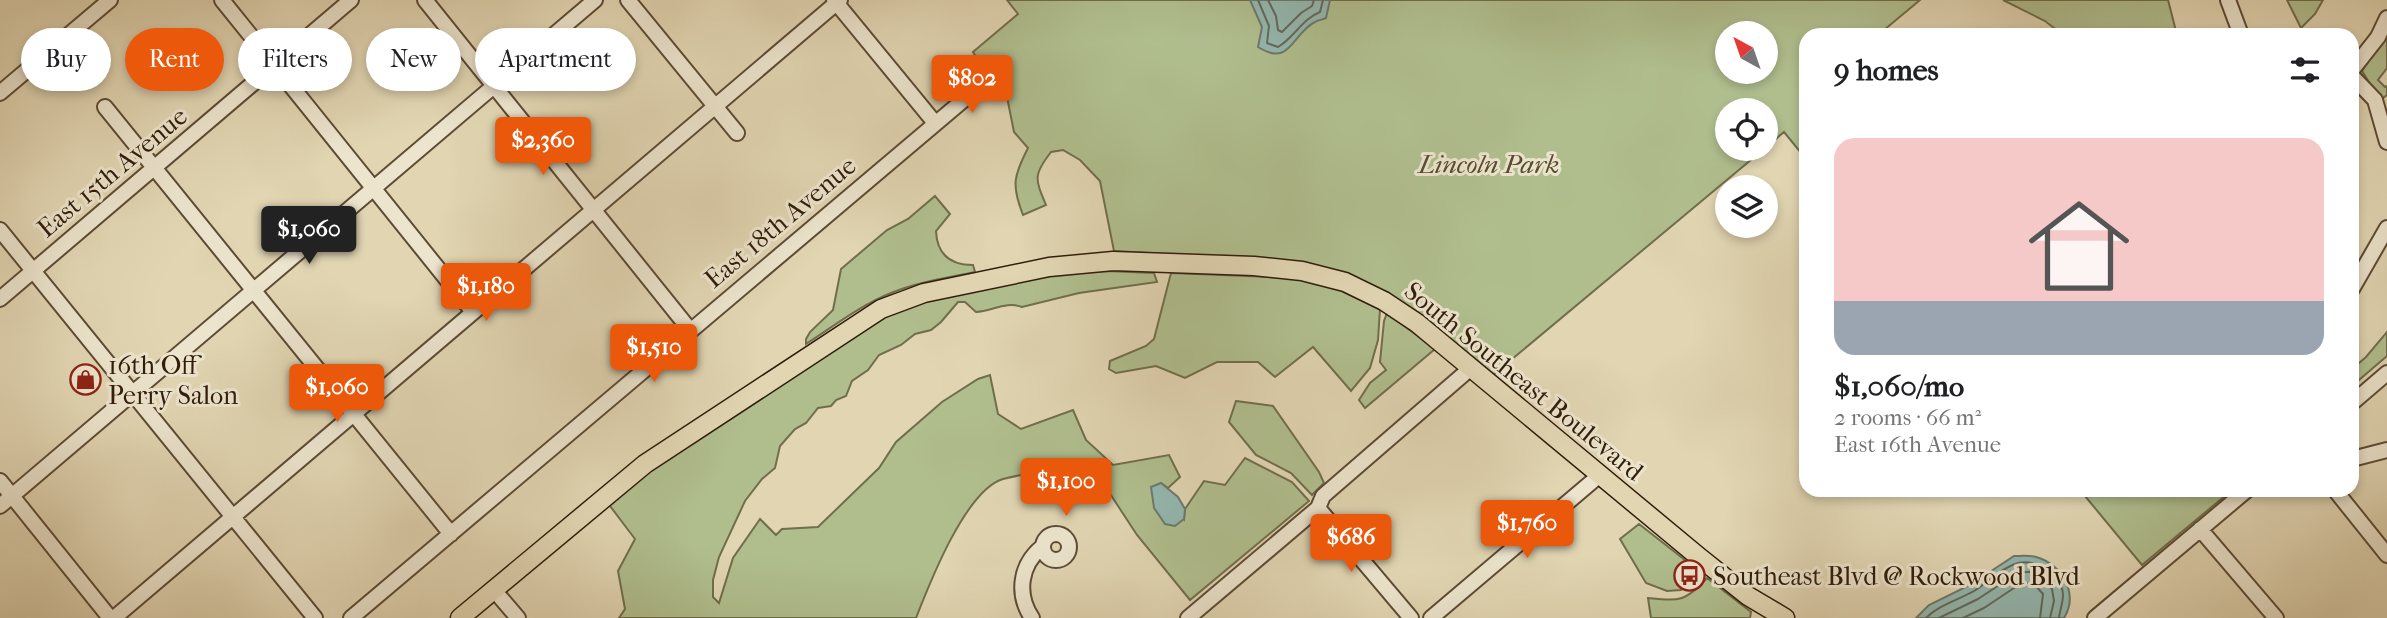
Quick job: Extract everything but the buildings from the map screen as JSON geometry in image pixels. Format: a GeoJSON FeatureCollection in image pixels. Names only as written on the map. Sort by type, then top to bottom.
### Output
{"type":"FeatureCollection","features":[{"type":"Feature","properties":{"kind":"main road","name":"South Southeast Boulevard"},"geometry":{"type":"LineString","coordinates":[[460,618],[645,464],[881,309],[924,293],[1043,268],[1114,261],[1254,266],[1302,271],[1327,276],[1384,301],[1417,323],[1472,367],[1711,567],[1748,596],[1785,618]]}},
{"type":"Feature","properties":{"kind":"street"},"geometry":{"type":"LineString","coordinates":[[0,93],[110,0]]}},
{"type":"Feature","properties":{"kind":"street"},"geometry":{"type":"LineString","coordinates":[[222,0],[244,28]]}},
{"type":"Feature","properties":{"kind":"street","name":"East 15th Avenue"},"geometry":{"type":"LineString","coordinates":[[318,28],[351,0]]}},
{"type":"Feature","properties":{"kind":"street"},"geometry":{"type":"LineString","coordinates":[[425,0],[475,62]]}},
{"type":"Feature","properties":{"kind":"street"},"geometry":{"type":"LineString","coordinates":[[562,28],[595,0]]}},
{"type":"Feature","properties":{"kind":"street"},"geometry":{"type":"LineString","coordinates":[[628,0],[737,133]]}},
{"type":"Feature","properties":{"kind":"street"},"geometry":{"type":"LineString","coordinates":[[2228,0],[2238,28]]}},
{"type":"Feature","properties":{"kind":"street"},"geometry":{"type":"LineString","coordinates":[[0,481],[112,618],[837,1],[935,123]]}},
{"type":"Feature","properties":{"kind":"street"},"geometry":{"type":"LineString","coordinates":[[2359,61],[2378,37],[2387,18]]}},
{"type":"Feature","properties":{"kind":"street","name":"East 18th Avenue"},"geometry":{"type":"LineString","coordinates":[[351,618],[986,81]]}},
{"type":"Feature","properties":{"kind":"street"},"geometry":{"type":"LineString","coordinates":[[2359,83],[2375,100],[2387,142]]}},
{"type":"Feature","properties":{"kind":"street","name":"East 15th Avenue"},"geometry":{"type":"LineString","coordinates":[[0,299],[245,91]]}},
{"type":"Feature","properties":{"kind":"street"},"geometry":{"type":"LineString","coordinates":[[294,91],[473,312]]}},
{"type":"Feature","properties":{"kind":"street"},"geometry":{"type":"LineString","coordinates":[[0,506],[488,91]]}},
{"type":"Feature","properties":{"kind":"street"},"geometry":{"type":"LineString","coordinates":[[498,91],[690,330]]}},
{"type":"Feature","properties":{"kind":"street"},"geometry":{"type":"LineString","coordinates":[[105,107],[451,534]]}},
{"type":"Feature","properties":{"kind":"street"},"geometry":{"type":"LineString","coordinates":[[2359,277],[2387,228]]}},
{"type":"Feature","properties":{"kind":"street"},"geometry":{"type":"LineString","coordinates":[[0,230],[315,618]]}},
{"type":"Feature","properties":{"kind":"street"},"geometry":{"type":"LineString","coordinates":[[1188,618],[1318,508],[1323,496],[1472,367]]}},
{"type":"Feature","properties":{"kind":"street"},"geometry":{"type":"LineString","coordinates":[[2359,396],[2387,373]]}},
{"type":"Feature","properties":{"kind":"street"},"geometry":{"type":"LineString","coordinates":[[2359,457],[2387,450]]}},
{"type":"Feature","properties":{"kind":"street"},"geometry":{"type":"LineString","coordinates":[[1431,618],[1601,474]]}},
{"type":"Feature","properties":{"kind":"street"},"geometry":{"type":"LineString","coordinates":[[2095,618],[2239,497]]}},
{"type":"Feature","properties":{"kind":"street"},"geometry":{"type":"LineString","coordinates":[[2341,497],[2387,555]]}},
{"type":"Feature","properties":{"kind":"street"},"geometry":{"type":"LineString","coordinates":[[1318,508],[1411,618]]}},
{"type":"Feature","properties":{"kind":"street"},"geometry":{"type":"LineString","coordinates":[[2200,529],[2276,618]]}},
{"type":"Feature","properties":{"kind":"street"},"geometry":{"type":"LineString","coordinates":[[1032,618],[1024,606],[1022,578],[1027,563],[1042,547]]}},
{"type":"Feature","properties":{"kind":"street"},"geometry":{"type":"LineString","coordinates":[[494,590],[517,618]]}},
{"type":"Feature","properties":{"kind":"green space","name":"Lincoln Park"},"geometry":{"type":"Polygon","coordinates":[[[1007,0],[1920,0],[1886,28],[1799,28],[1799,150],[1784,132],[1778,137],[1778,98],[1715,98],[1715,161],[1750,161],[1733,175],[1715,175],[1715,190],[1493,375],[1421,317],[1275,260],[1114,251],[1100,181],[1080,160],[1063,150],[1051,152],[1039,172],[1038,183],[1046,205],[1023,215],[1017,196],[1016,180],[1028,148],[1014,132],[1005,87],[983,68],[973,52],[1018,14],[1007,0]]]}},
{"type":"Feature","properties":{"kind":"green space"},"geometry":{"type":"Polygon","coordinates":[[[2003,0],[2168,0],[2175,28],[2054,28],[2003,0]]]}},
{"type":"Feature","properties":{"kind":"green space"},"geometry":{"type":"Polygon","coordinates":[[[2287,0],[2323,0],[2315,14],[2301,28],[2287,0]]]}},
{"type":"Feature","properties":{"kind":"green space"},"geometry":{"type":"Polygon","coordinates":[[[2387,31],[2387,68],[2378,80],[2387,86],[2387,95],[2380,100],[2362,71],[2387,31]]]}},
{"type":"Feature","properties":{"kind":"green space"},"geometry":{"type":"Polygon","coordinates":[[[935,196],[950,214],[936,231],[942,252],[957,263],[973,265],[975,272],[922,283],[891,293],[858,310],[806,344],[810,332],[833,310],[841,269],[887,230],[908,219],[935,196]]]}},
{"type":"Feature","properties":{"kind":"green space"},"geometry":{"type":"Polygon","coordinates":[[[1106,271],[1154,273],[1157,282],[1079,293],[1022,307],[1005,306],[976,312],[965,302],[958,302],[931,330],[915,334],[901,345],[879,355],[868,370],[852,381],[846,396],[836,400],[831,406],[818,408],[806,423],[795,429],[780,446],[775,468],[762,479],[745,501],[719,557],[713,580],[713,597],[719,603],[733,558],[760,519],[776,535],[782,529],[818,527],[879,468],[896,442],[942,402],[978,379],[990,375],[998,414],[1021,429],[1073,410],[1086,440],[1113,465],[1169,455],[1180,477],[1168,488],[1161,483],[1184,519],[1185,509],[1204,481],[1225,485],[1245,458],[1292,482],[1309,501],[1190,600],[1137,535],[1103,483],[1084,466],[1003,479],[989,487],[976,500],[951,539],[916,618],[619,618],[625,609],[618,571],[635,539],[607,502],[661,463],[883,318],[937,298],[993,285],[1106,271]]]}},
{"type":"Feature","properties":{"kind":"green space"},"geometry":{"type":"Polygon","coordinates":[[[1171,273],[1298,278],[1340,290],[1380,309],[1378,340],[1370,368],[1351,391],[1313,347],[1275,377],[1258,362],[1217,362],[1185,378],[1156,366],[1116,373],[1109,369],[1110,361],[1146,346],[1154,339],[1171,273]]]}},
{"type":"Feature","properties":{"kind":"green space"},"geometry":{"type":"Polygon","coordinates":[[[1387,313],[1435,349],[1365,408],[1359,400],[1370,383],[1386,370],[1380,362],[1387,313]]]}},
{"type":"Feature","properties":{"kind":"green space"},"geometry":{"type":"Polygon","coordinates":[[[2387,332],[2387,356],[2359,380],[2359,363],[2387,332]]]}},
{"type":"Feature","properties":{"kind":"green space"},"geometry":{"type":"Polygon","coordinates":[[[1236,401],[1273,406],[1324,483],[1312,495],[1291,473],[1256,455],[1229,422],[1236,401]]]}},
{"type":"Feature","properties":{"kind":"green space"},"geometry":{"type":"Polygon","coordinates":[[[2086,497],[2224,497],[2142,565],[2086,497]]]}},
{"type":"Feature","properties":{"kind":"green space"},"geometry":{"type":"Polygon","coordinates":[[[1639,524],[1699,571],[1692,583],[1681,590],[1667,591],[1646,583],[1620,539],[1639,524]]]}},
{"type":"Feature","properties":{"kind":"green space"},"geometry":{"type":"Polygon","coordinates":[[[1707,578],[1751,612],[1750,618],[1651,618],[1648,598],[1668,600],[1687,596],[1707,578]]]}},
{"type":"Feature","properties":{"kind":"water"},"geometry":{"type":"Polygon","coordinates":[[[1250,0],[1330,0],[1326,18],[1307,27],[1290,46],[1278,54],[1258,47],[1262,27],[1250,0]]]}},
{"type":"Feature","properties":{"kind":"water"},"geometry":{"type":"Polygon","coordinates":[[[1161,483],[1178,497],[1185,509],[1184,519],[1175,526],[1165,524],[1154,508],[1151,487],[1161,483]]]}},
{"type":"Feature","properties":{"kind":"water"},"geometry":{"type":"Polygon","coordinates":[[[2014,556],[2036,557],[2060,573],[2069,590],[2070,599],[2064,618],[1916,618],[1929,605],[1970,585],[2014,556]]]}},
{"type":"Feature","properties":{"kind":"place","name":"16th Off Perry Salon"},"geometry":{"type":"Point","coordinates":[85,380]}},
{"type":"Feature","properties":{"kind":"place","name":"Southeast Blvd @ Rockwood Blvd"},"geometry":{"type":"Point","coordinates":[1690,576]}}]}
